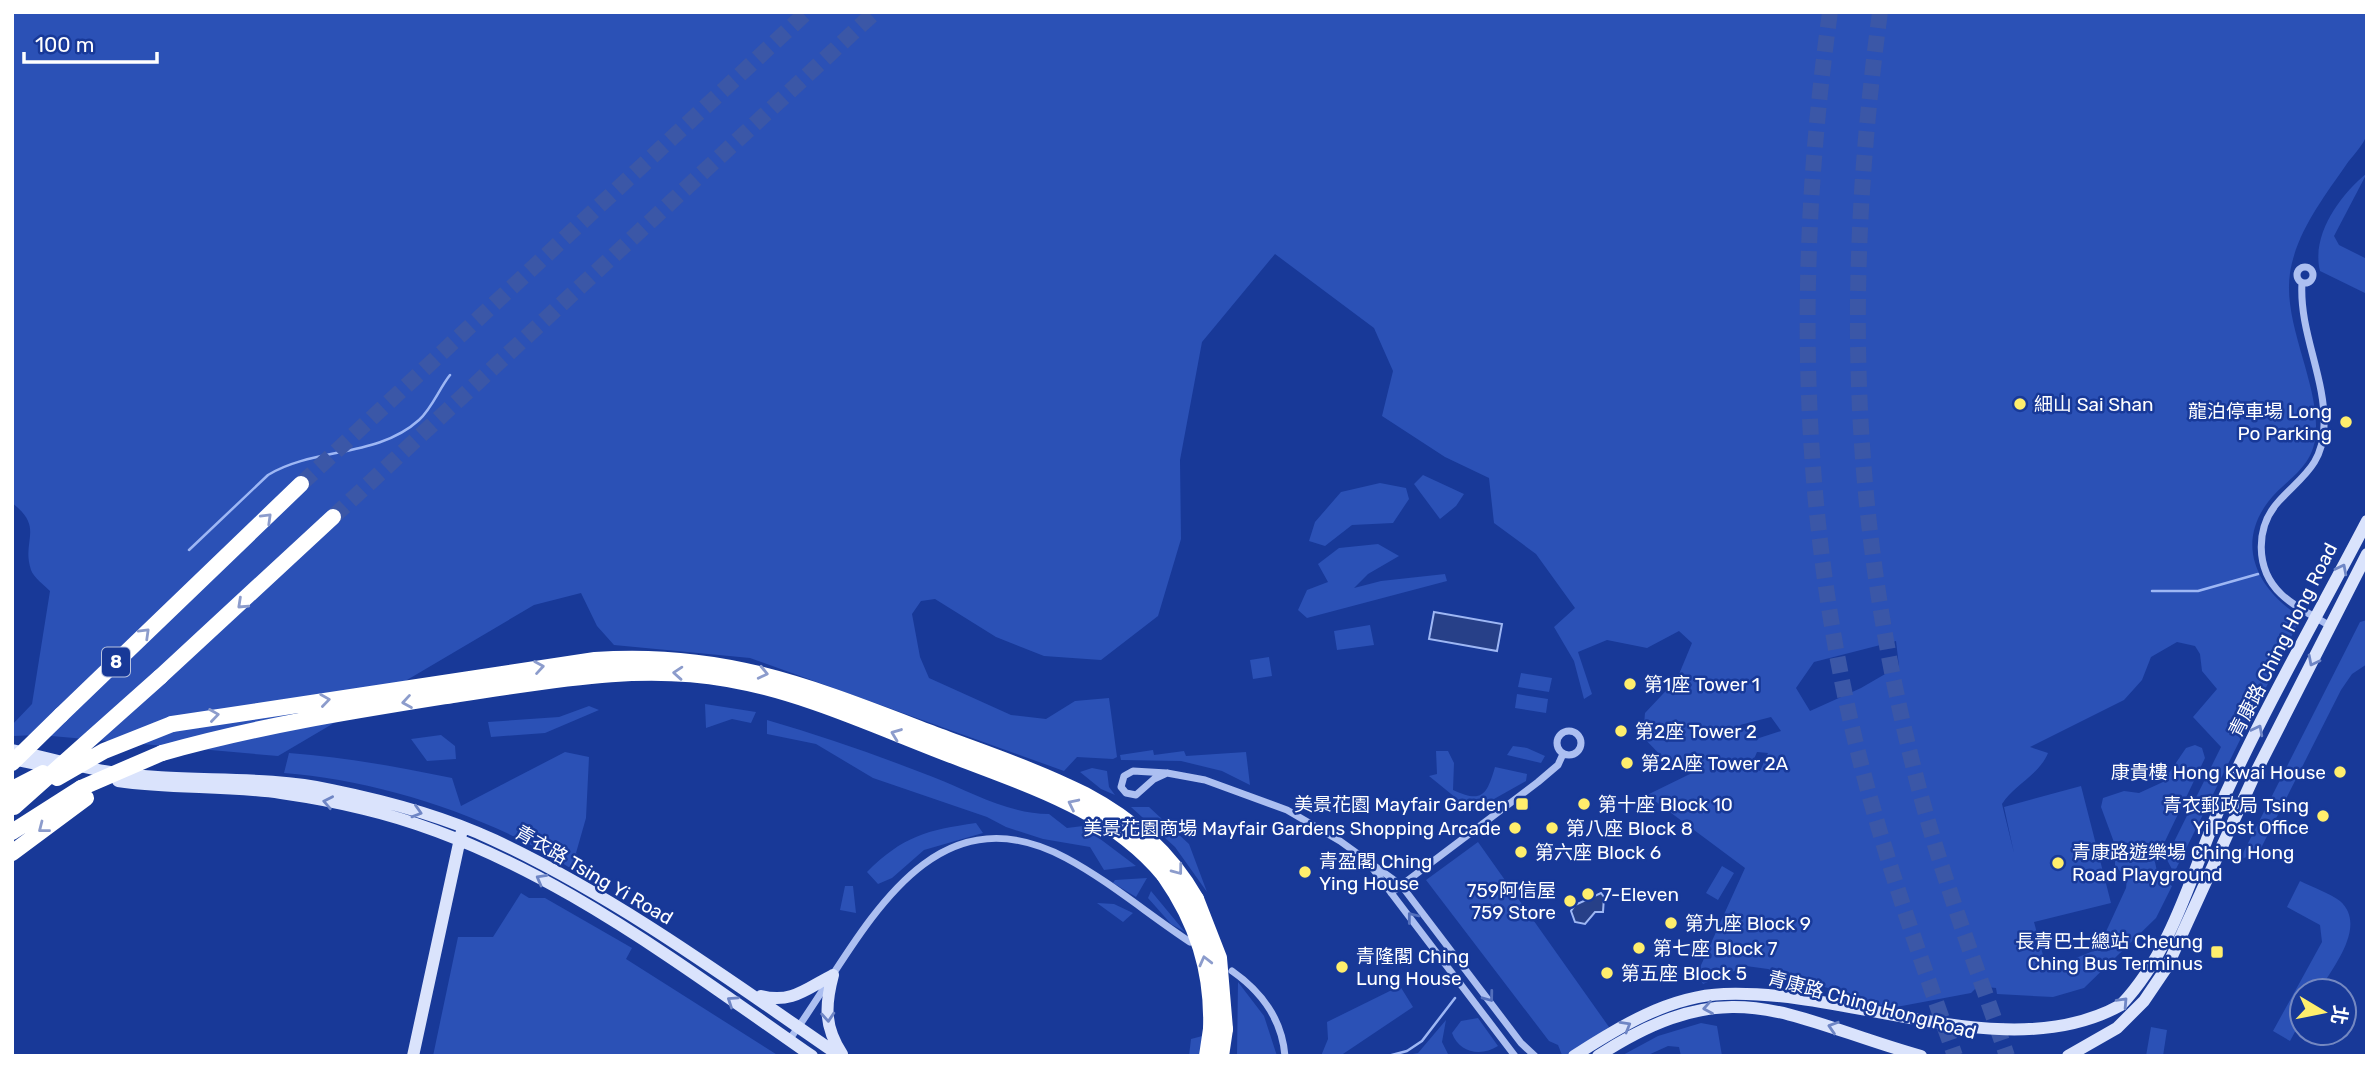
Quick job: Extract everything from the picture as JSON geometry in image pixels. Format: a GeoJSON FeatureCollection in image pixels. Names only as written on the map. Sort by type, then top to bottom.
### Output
{"type":"FeatureCollection","features":[{"type":"Feature","properties":{"kind":"highway","name":"8"},"geometry":{"type":"LineString","coordinates":[[12,761],[301,484]]}},
{"type":"Feature","properties":{"kind":"highway","name":"8"},"geometry":{"type":"LineString","coordinates":[[13,807],[214,630],[333,517]]}},
{"type":"Feature","properties":{"kind":"highway"},"geometry":{"type":"LineString","coordinates":[[12,832],[81,788],[162,753],[281,722],[623,658],[680,659],[736,666],[799,683],[1066,785],[1104,804],[1157,846],[1176,867],[1196,899],[1219,958],[1218,1029],[1207,1056]]}},
{"type":"Feature","properties":{"kind":"highway"},"geometry":{"type":"LineString","coordinates":[[12,789],[102,742],[172,724],[473,685],[587,675],[676,673],[749,684],[801,699],[1040,789],[1095,815],[1131,841],[1164,875],[1184,906],[1200,943],[1209,978],[1221,1056]]}},
{"type":"Feature","properties":{"kind":"highway"},"geometry":{"type":"LineString","coordinates":[[13,807],[104,751],[172,724]]}},
{"type":"Feature","properties":{"kind":"highway"},"geometry":{"type":"LineString","coordinates":[[12,853],[75,805],[162,753]]}},
{"type":"Feature","properties":{"kind":"main road","name":"青康路 Ching Hong Road"},"geometry":{"type":"LineString","coordinates":[[2060,1044],[2094,1028],[2110,1015],[2149,968],[2175,918],[2227,791],[2367,521]]}},
{"type":"Feature","properties":{"kind":"main road","name":"青康路 Ching Hong Road"},"geometry":{"type":"LineString","coordinates":[[2068,1056],[2117,1028],[2155,985],[2190,921],[2255,774],[2367,554]]}},
{"type":"Feature","properties":{"kind":"main road","name":"青衣路 Tsing Yi Road"},"geometry":{"type":"LineString","coordinates":[[12,750],[111,773],[290,782],[378,800],[462,827],[493,839],[587,889],[750,993],[842,1056]]}},
{"type":"Feature","properties":{"kind":"main road","name":"青衣路 Tsing Yi Road"},"geometry":{"type":"LineString","coordinates":[[12,761],[121,781],[280,792],[366,809],[459,842],[532,873],[589,906],[812,1056]]}},
{"type":"Feature","properties":{"kind":"main road"},"geometry":{"type":"LineString","coordinates":[[413,1056],[462,827]]}},
{"type":"Feature","properties":{"kind":"main road"},"geometry":{"type":"LineString","coordinates":[[750,993],[773,999],[789,999],[833,975]]}},
{"type":"Feature","properties":{"kind":"main road"},"geometry":{"type":"LineString","coordinates":[[833,975],[827,1021],[842,1056]]}},
{"type":"Feature","properties":{"kind":"main road","name":"青康路 Ching Hong Road"},"geometry":{"type":"LineString","coordinates":[[1574,1056],[1648,1013],[1686,999],[1722,994],[1762,995],[1803,1003],[1877,1026]]}},
{"type":"Feature","properties":{"kind":"main road","name":"青康路 Ching Hong Road"},"geometry":{"type":"LineString","coordinates":[[1598,1056],[1679,1015],[1737,1006],[1790,1013],[1922,1056]]}},
{"type":"Feature","properties":{"kind":"street"},"geometry":{"type":"LineString","coordinates":[[2302,283],[2304,318],[2323,407],[2323,437],[2308,474],[2279,501],[2268,516],[2262,534],[2261,552],[2265,570],[2274,587],[2287,600],[2330,626]]}},
{"type":"Feature","properties":{"kind":"street"},"geometry":{"type":"LineString","coordinates":[[1391,893],[1538,782],[1558,765],[1563,754]]}},
{"type":"Feature","properties":{"kind":"street"},"geometry":{"type":"LineString","coordinates":[[1167,773],[1154,779],[1136,795],[1126,793],[1121,787],[1122,778],[1129,772],[1167,773],[1232,788],[1287,810],[1340,841],[1401,885],[1521,1043],[1535,1056]]}},
{"type":"Feature","properties":{"kind":"street"},"geometry":{"type":"LineString","coordinates":[[789,1040],[887,898],[910,872],[948,849],[976,841],[1005,839],[1031,844],[1066,858],[1190,942]]}},
{"type":"Feature","properties":{"kind":"street"},"geometry":{"type":"LineString","coordinates":[[1371,865],[1515,1056]]}},
{"type":"Feature","properties":{"kind":"street"},"geometry":{"type":"LineString","coordinates":[[1232,971],[1254,989],[1272,1011],[1280,1028],[1285,1056]]}},
{"type":"Feature","properties":{"kind":"shaded area"},"geometry":{"type":"Polygon","coordinates":[[[12,12],[2367,12],[2367,134],[2312,216],[2298,244],[2290,273],[2292,314],[2313,400],[2315,440],[2302,467],[2268,502],[2253,535],[2256,567],[2264,581],[2286,607],[2301,617],[2174,873],[2166,858],[2221,747],[2193,717],[2217,689],[2202,671],[2200,654],[2195,646],[2177,642],[2151,657],[2142,680],[2124,700],[2030,747],[2048,753],[2039,767],[2002,804],[2014,853],[2004,807],[2081,786],[2111,903],[2034,922],[2047,970],[2098,949],[2126,888],[2127,878],[2115,866],[2115,845],[2101,807],[2103,798],[2124,791],[2139,793],[2163,782],[2186,748],[2195,745],[2202,748],[2205,758],[2155,862],[2158,876],[2172,886],[2156,918],[2084,988],[2053,997],[1997,994],[1996,988],[1978,986],[1971,993],[1891,1008],[1768,969],[1746,966],[1703,984],[1697,974],[1745,868],[1647,795],[1692,773],[1686,762],[1666,761],[1643,737],[1645,713],[1677,679],[1692,643],[1679,631],[1647,648],[1607,640],[1578,652],[1592,694],[1584,699],[1574,661],[1554,627],[1575,608],[1536,554],[1494,523],[1489,478],[1445,457],[1382,416],[1393,371],[1374,328],[1275,254],[1202,342],[1180,460],[1181,539],[1158,616],[1101,660],[1044,656],[996,637],[935,599],[921,601],[912,614],[920,657],[929,678],[1011,715],[1046,719],[1075,701],[1109,698],[1117,757],[1077,757],[1064,771],[750,658],[614,645],[597,626],[581,593],[534,605],[278,756],[40,735],[12,736],[12,725],[32,704],[50,591],[31,570],[28,550],[30,527],[22,512],[12,503],[12,12]],[[1896,641],[1814,662],[1796,688],[1810,711],[1861,688],[1899,666],[1896,641]],[[1771,717],[1740,725],[1756,739],[1781,731],[1771,717]],[[1757,752],[1751,766],[1760,771],[1768,753],[1757,752]]]}},
{"type":"Feature","properties":{"kind":"shaded area"},"geometry":{"type":"Polygon","coordinates":[[[2367,173],[2334,236],[2339,245],[2367,259],[2367,294],[2320,271],[2318,257],[2330,217],[2347,193],[2367,173]]]}},
{"type":"Feature","properties":{"kind":"shaded area"},"geometry":{"type":"Polygon","coordinates":[[[1423,475],[1464,494],[1456,506],[1440,519],[1414,484],[1423,475]]]}},
{"type":"Feature","properties":{"kind":"shaded area"},"geometry":{"type":"Polygon","coordinates":[[[1380,483],[1406,488],[1409,499],[1393,523],[1352,525],[1325,546],[1309,541],[1315,522],[1341,492],[1380,483]]]}},
{"type":"Feature","properties":{"kind":"shaded area"},"geometry":{"type":"Polygon","coordinates":[[[1378,544],[1399,556],[1368,574],[1354,588],[1381,581],[1445,574],[1447,581],[1307,618],[1298,610],[1307,590],[1328,582],[1318,564],[1339,548],[1378,544]]]}},
{"type":"Feature","properties":{"kind":"shaded area"},"geometry":{"type":"Polygon","coordinates":[[[1434,612],[1502,624],[1497,651],[1429,639],[1434,612]]]}},
{"type":"Feature","properties":{"kind":"shaded area"},"geometry":{"type":"Polygon","coordinates":[[[2367,620],[2367,664],[2352,674],[2341,690],[2258,854],[2240,859],[2360,622],[2367,620]]]}},
{"type":"Feature","properties":{"kind":"shaded area"},"geometry":{"type":"Polygon","coordinates":[[[1370,625],[1374,645],[1337,650],[1334,631],[1370,625]]]}},
{"type":"Feature","properties":{"kind":"shaded area"},"geometry":{"type":"Polygon","coordinates":[[[1269,657],[1272,676],[1253,679],[1250,660],[1269,657]]]}},
{"type":"Feature","properties":{"kind":"shaded area"},"geometry":{"type":"Polygon","coordinates":[[[1521,673],[1552,678],[1549,692],[1518,687],[1521,673]]]}},
{"type":"Feature","properties":{"kind":"shaded area"},"geometry":{"type":"Polygon","coordinates":[[[1517,694],[1548,699],[1546,713],[1515,708],[1517,694]]]}},
{"type":"Feature","properties":{"kind":"shaded area"},"geometry":{"type":"Polygon","coordinates":[[[705,704],[756,712],[751,723],[732,719],[706,728],[705,704]]]}},
{"type":"Feature","properties":{"kind":"shaded area"},"geometry":{"type":"Polygon","coordinates":[[[589,706],[599,710],[545,733],[491,737],[488,722],[559,717],[589,706]]]}},
{"type":"Feature","properties":{"kind":"shaded area"},"geometry":{"type":"Polygon","coordinates":[[[767,720],[872,754],[1005,806],[1049,814],[1067,828],[1083,826],[1136,866],[1104,870],[1090,847],[1043,839],[873,778],[816,744],[767,734],[767,720]]]}},
{"type":"Feature","properties":{"kind":"shaded area"},"geometry":{"type":"Polygon","coordinates":[[[441,735],[455,746],[456,759],[427,761],[411,739],[441,735]]]}},
{"type":"Feature","properties":{"kind":"shaded area"},"geometry":{"type":"Polygon","coordinates":[[[1513,746],[1527,748],[1545,756],[1541,763],[1507,755],[1513,746]]]}},
{"type":"Feature","properties":{"kind":"shaded area"},"geometry":{"type":"Polygon","coordinates":[[[1153,750],[1154,755],[1184,751],[1186,756],[1246,752],[1250,785],[1222,771],[1181,761],[1121,760],[1120,755],[1153,750]]]}},
{"type":"Feature","properties":{"kind":"shaded area"},"geometry":{"type":"Polygon","coordinates":[[[1436,751],[1448,751],[1454,763],[1453,790],[1463,794],[1482,794],[1495,767],[1527,774],[1526,781],[1494,799],[1489,812],[1472,811],[1429,776],[1437,774],[1436,751]]]}},
{"type":"Feature","properties":{"kind":"shaded area"},"geometry":{"type":"Polygon","coordinates":[[[565,752],[589,757],[586,818],[576,853],[590,871],[589,881],[522,840],[444,807],[362,785],[284,773],[289,753],[411,770],[452,778],[461,806],[565,752]]]}},
{"type":"Feature","properties":{"kind":"shaded area"},"geometry":{"type":"Polygon","coordinates":[[[1092,768],[1107,771],[1109,787],[1115,795],[1101,789],[1080,772],[1092,768]]]}},
{"type":"Feature","properties":{"kind":"shaded area"},"geometry":{"type":"Polygon","coordinates":[[[1131,807],[1149,807],[1189,844],[1207,892],[1175,847],[1131,807]]]}},
{"type":"Feature","properties":{"kind":"shaded area"},"geometry":{"type":"Polygon","coordinates":[[[976,823],[983,833],[924,850],[892,878],[878,884],[867,872],[892,850],[917,837],[976,823]]]}},
{"type":"Feature","properties":{"kind":"shaded area"},"geometry":{"type":"Polygon","coordinates":[[[1478,842],[1609,1027],[1569,1054],[1562,1055],[1558,1045],[1549,1041],[1426,880],[1478,842]]]}},
{"type":"Feature","properties":{"kind":"shaded area"},"geometry":{"type":"Polygon","coordinates":[[[1722,866],[1734,873],[1718,900],[1706,893],[1722,866]]]}},
{"type":"Feature","properties":{"kind":"shaded area"},"geometry":{"type":"Polygon","coordinates":[[[1147,878],[1136,897],[1113,883],[1115,880],[1147,878]]]}},
{"type":"Feature","properties":{"kind":"shaded area"},"geometry":{"type":"Polygon","coordinates":[[[2300,881],[2340,901],[2348,911],[2349,934],[2345,947],[2328,977],[2303,977],[2322,942],[2320,925],[2287,907],[2300,881]]]}},
{"type":"Feature","properties":{"kind":"shaded area"},"geometry":{"type":"Polygon","coordinates":[[[845,886],[853,886],[856,913],[840,910],[845,886]]]}},
{"type":"Feature","properties":{"kind":"shaded area"},"geometry":{"type":"Polygon","coordinates":[[[1151,891],[1185,932],[1171,924],[1148,898],[1151,891]]]}},
{"type":"Feature","properties":{"kind":"shaded area"},"geometry":{"type":"Polygon","coordinates":[[[521,893],[529,898],[545,898],[632,948],[626,959],[779,1056],[433,1056],[458,937],[493,937],[521,893]]]}},
{"type":"Feature","properties":{"kind":"shaded area"},"geometry":{"type":"Polygon","coordinates":[[[1601,893],[1604,897],[1603,912],[1595,912],[1585,924],[1575,922],[1571,911],[1575,905],[1601,893]]]}},
{"type":"Feature","properties":{"kind":"shaded area"},"geometry":{"type":"Polygon","coordinates":[[[1097,903],[1114,904],[1133,913],[1123,922],[1097,903]]]}},
{"type":"Feature","properties":{"kind":"shaded area"},"geometry":{"type":"Polygon","coordinates":[[[1238,982],[1264,1016],[1277,1056],[1237,1056],[1238,982]]]}},
{"type":"Feature","properties":{"kind":"shaded area"},"geometry":{"type":"Polygon","coordinates":[[[1400,986],[1413,1007],[1340,1056],[1321,1056],[1328,1039],[1327,1022],[1400,986]]]}},
{"type":"Feature","properties":{"kind":"shaded area"},"geometry":{"type":"Polygon","coordinates":[[[2288,1004],[2288,1040],[2273,1031],[2288,1004]]]}},
{"type":"Feature","properties":{"kind":"shaded area"},"geometry":{"type":"Polygon","coordinates":[[[1478,1018],[1498,1046],[1478,1052],[1465,1049],[1455,1040],[1452,1033],[1461,1021],[1478,1018]]]}},
{"type":"Feature","properties":{"kind":"shaded area"},"geometry":{"type":"Polygon","coordinates":[[[1446,1020],[1442,1042],[1449,1056],[1402,1056],[1418,1053],[1446,1020]]]}},
{"type":"Feature","properties":{"kind":"shaded area"},"geometry":{"type":"Polygon","coordinates":[[[1701,1023],[1717,1026],[1722,1056],[1681,1056],[1679,1047],[1668,1046],[1646,1056],[1621,1056],[1658,1036],[1701,1023]]]}},
{"type":"Feature","properties":{"kind":"shaded area"},"geometry":{"type":"Polygon","coordinates":[[[2151,1027],[2167,1030],[2163,1056],[2146,1056],[2151,1027]]]}},
{"type":"Feature","properties":{"kind":"shaded area"},"geometry":{"type":"Polygon","coordinates":[[[1206,1035],[1202,1056],[1189,1056],[1191,1039],[1206,1035]]]}},
{"type":"Feature","properties":{"kind":"waterway"},"geometry":{"type":"LineString","coordinates":[[189,550],[268,475],[286,466],[365,447],[402,432],[424,415],[450,375]]}},
{"type":"Feature","properties":{"kind":"waterway"},"geometry":{"type":"LineString","coordinates":[[2152,591],[2198,591],[2258,574]]}},
{"type":"Feature","properties":{"kind":"waterway"},"geometry":{"type":"LineString","coordinates":[[1388,1056],[1407,1051],[1422,1041],[1455,998]]}},
{"type":"Feature","properties":{"kind":"tunnel"},"geometry":{"type":"LineString","coordinates":[[301,484],[807,12]]}},
{"type":"Feature","properties":{"kind":"tunnel"},"geometry":{"type":"LineString","coordinates":[[333,517],[875,12]]}},
{"type":"Feature","properties":{"kind":"tunnel"},"geometry":{"type":"LineString","coordinates":[[1830,12],[1819,103],[1808,286],[1808,378],[1822,560],[1836,650],[1865,780],[1901,899],[1955,1056]]}},
{"type":"Feature","properties":{"kind":"tunnel"},"geometry":{"type":"LineString","coordinates":[[1880,12],[1868,111],[1858,304],[1866,493],[1877,588],[1894,684],[1926,816],[2007,1056]]}},
{"type":"Feature","properties":{"kind":"place","name":"細山 Sai Shan"},"geometry":{"type":"Point","coordinates":[2020,404]}},
{"type":"Feature","properties":{"kind":"place","name":"龍泊停車場 Long Po Parking"},"geometry":{"type":"Point","coordinates":[2346,422]}},
{"type":"Feature","properties":{"kind":"place","name":"第1座 Tower 1"},"geometry":{"type":"Point","coordinates":[1630,684]}},
{"type":"Feature","properties":{"kind":"place","name":"第2座 Tower 2"},"geometry":{"type":"Point","coordinates":[1621,731]}},
{"type":"Feature","properties":{"kind":"place","name":"第2A座 Tower 2A"},"geometry":{"type":"Point","coordinates":[1627,763]}},
{"type":"Feature","properties":{"kind":"place","name":"康貴樓 Hong Kwai House"},"geometry":{"type":"Point","coordinates":[2340,772]}},
{"type":"Feature","properties":{"kind":"place","name":"美景花園 Mayfair Garden"},"geometry":{"type":"Point","coordinates":[1522,804]}},
{"type":"Feature","properties":{"kind":"place","name":"第十座 Block 10"},"geometry":{"type":"Point","coordinates":[1584,804]}},
{"type":"Feature","properties":{"kind":"place","name":"青衣郵政局 Tsing Yi Post Office"},"geometry":{"type":"Point","coordinates":[2323,816]}},
{"type":"Feature","properties":{"kind":"place","name":"美景花園商場 Mayfair Gardens Shopping Arcade"},"geometry":{"type":"Point","coordinates":[1515,828]}},
{"type":"Feature","properties":{"kind":"place","name":"第八座 Block 8"},"geometry":{"type":"Point","coordinates":[1552,828]}},
{"type":"Feature","properties":{"kind":"place","name":"第六座 Block 6"},"geometry":{"type":"Point","coordinates":[1521,852]}},
{"type":"Feature","properties":{"kind":"place","name":"青康路遊樂場 Ching Hong Road Playground"},"geometry":{"type":"Point","coordinates":[2058,863]}},
{"type":"Feature","properties":{"kind":"place","name":"青盈閣 Ching Ying House"},"geometry":{"type":"Point","coordinates":[1305,872]}},
{"type":"Feature","properties":{"kind":"place","name":"7-Eleven"},"geometry":{"type":"Point","coordinates":[1588,894]}},
{"type":"Feature","properties":{"kind":"place","name":"759阿信屋 759 Store"},"geometry":{"type":"Point","coordinates":[1570,901]}},
{"type":"Feature","properties":{"kind":"place","name":"第九座 Block 9"},"geometry":{"type":"Point","coordinates":[1671,923]}},
{"type":"Feature","properties":{"kind":"place","name":"第七座 Block 7"},"geometry":{"type":"Point","coordinates":[1639,948]}},
{"type":"Feature","properties":{"kind":"place","name":"長青巴士總站 Cheung Ching Bus Terminus"},"geometry":{"type":"Point","coordinates":[2217,952]}},
{"type":"Feature","properties":{"kind":"place","name":"青隆閣 Ching Lung House"},"geometry":{"type":"Point","coordinates":[1342,967]}},
{"type":"Feature","properties":{"kind":"place","name":"第五座 Block 5"},"geometry":{"type":"Point","coordinates":[1607,973]}}]}
